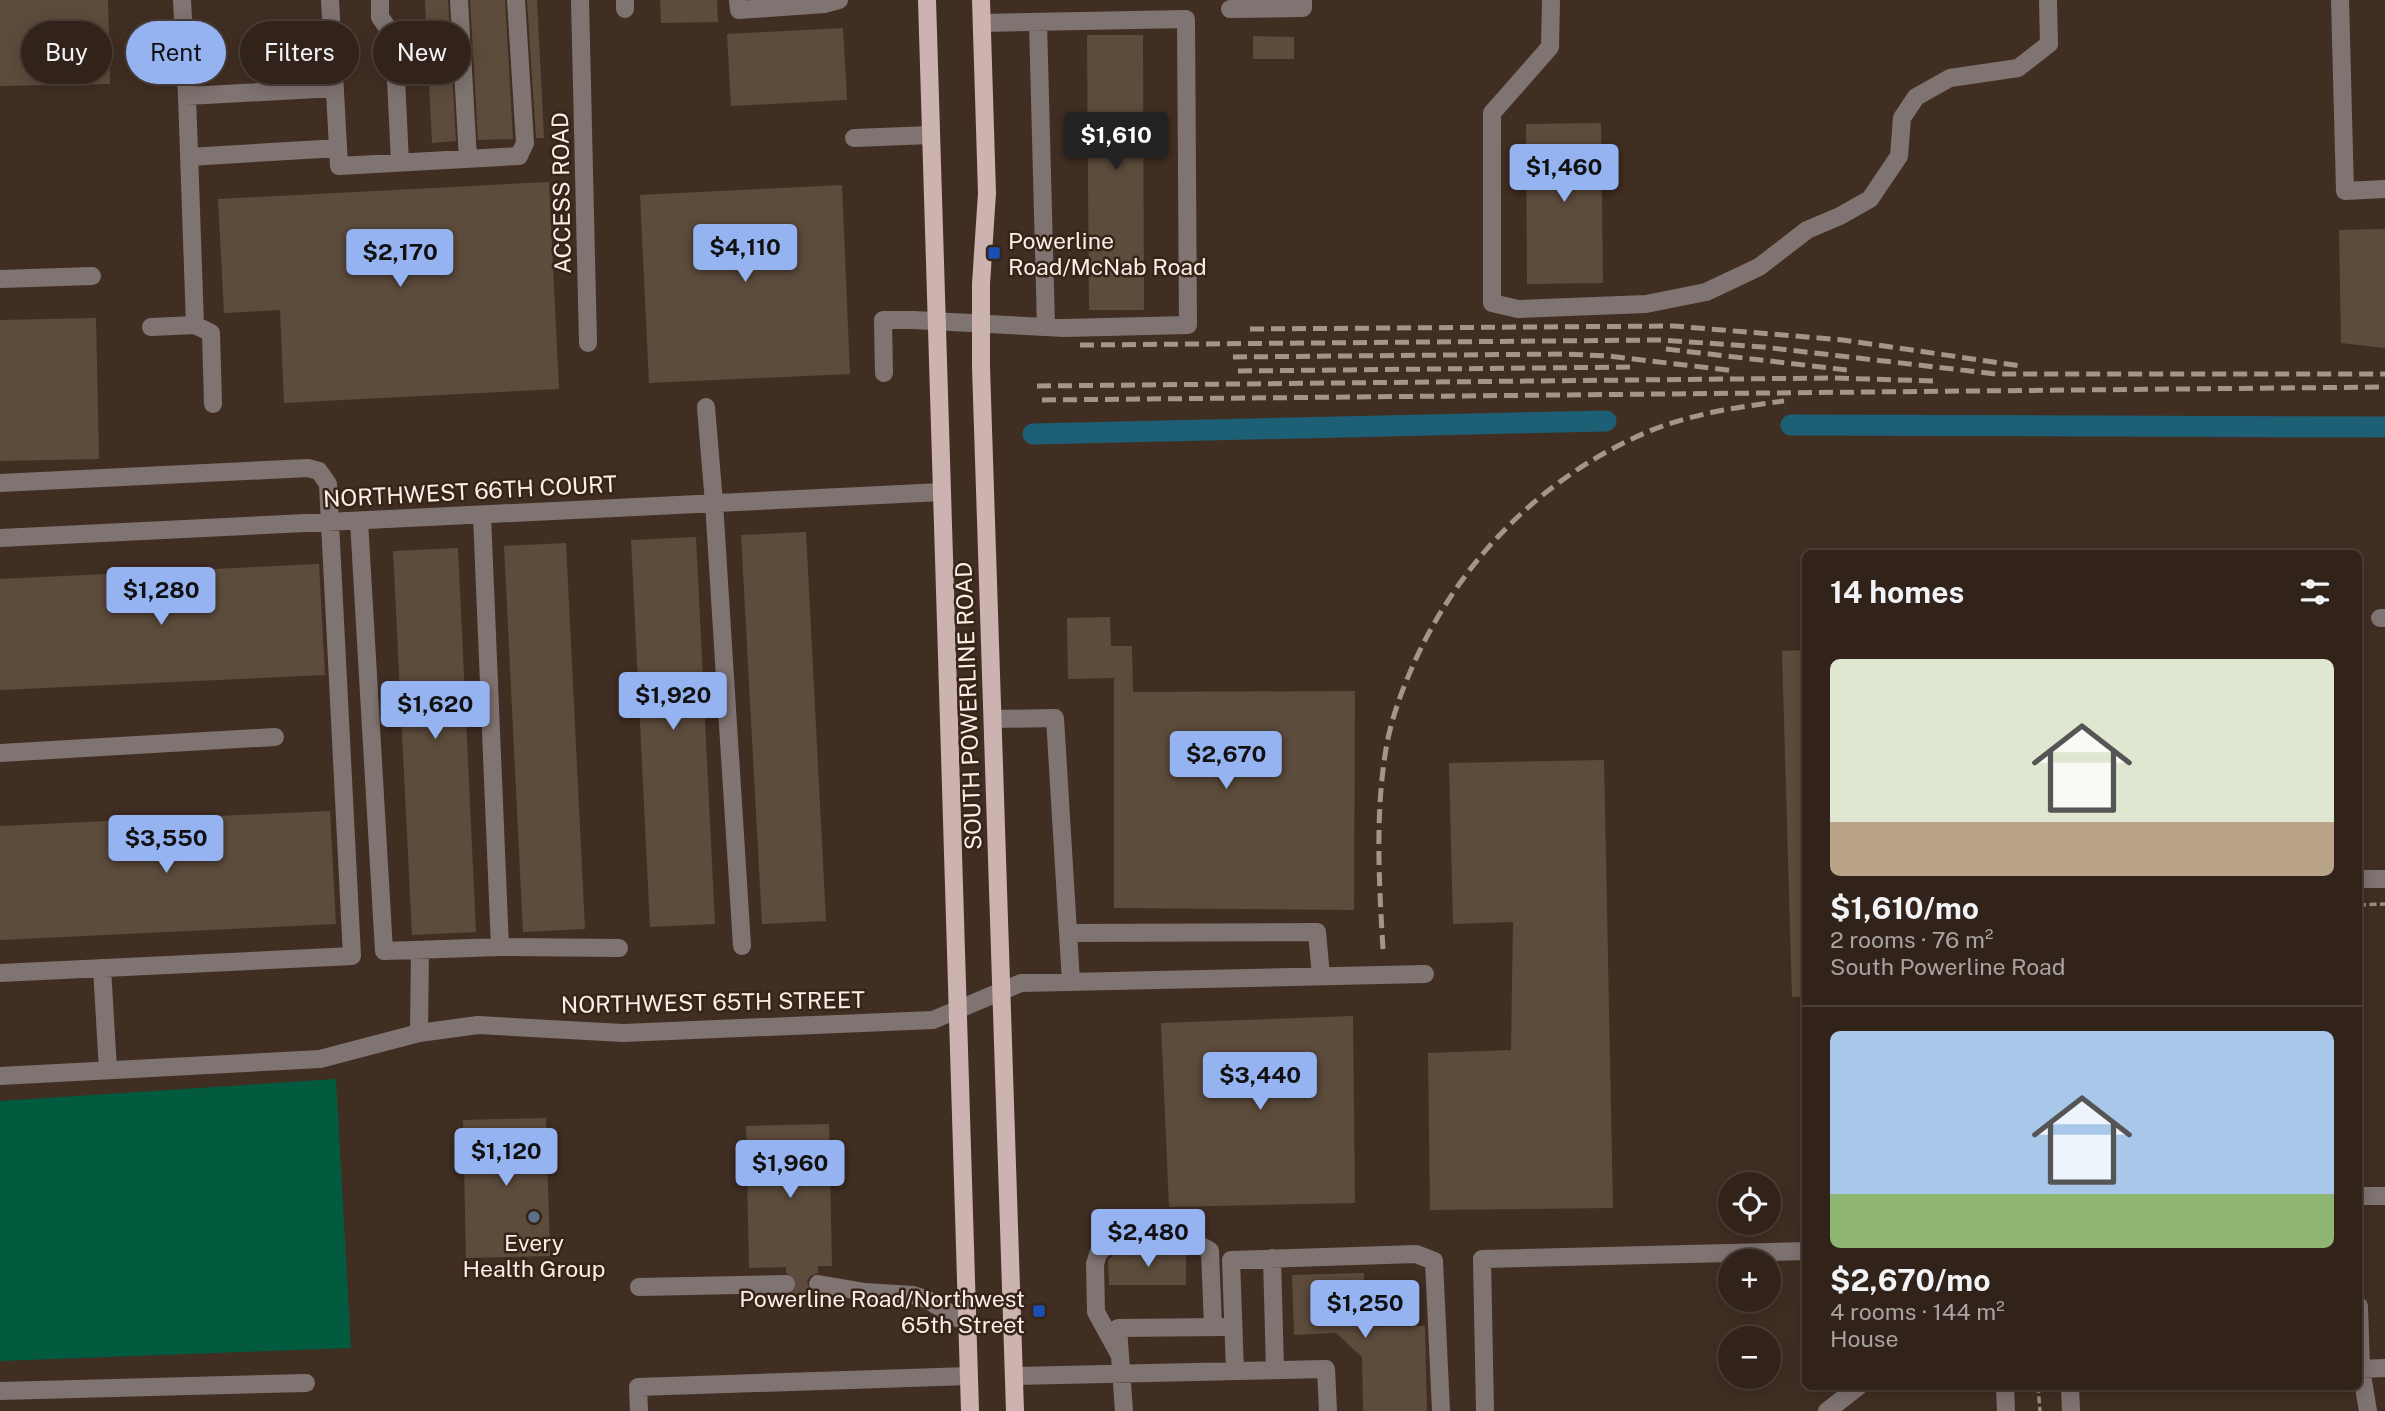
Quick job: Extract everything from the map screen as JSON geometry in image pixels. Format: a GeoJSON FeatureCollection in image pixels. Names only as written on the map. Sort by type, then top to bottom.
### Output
{"type":"FeatureCollection","features":[{"type":"Feature","properties":{"kind":"main road","name":"SOUTH POWERLINE ROAD"},"geometry":{"type":"LineString","coordinates":[[927,0],[970,1411]]}},
{"type":"Feature","properties":{"kind":"main road","name":"SOUTH POWERLINE ROAD"},"geometry":{"type":"LineString","coordinates":[[981,0],[987,193],[980,323],[1015,1411]]}},
{"type":"Feature","properties":{"kind":"street"},"geometry":{"type":"LineString","coordinates":[[182,0],[194,325]]}},
{"type":"Feature","properties":{"kind":"street"},"geometry":{"type":"LineString","coordinates":[[330,0],[339,166],[519,156],[524,143],[516,0]]}},
{"type":"Feature","properties":{"kind":"street"},"geometry":{"type":"LineString","coordinates":[[380,0],[380,17],[394,37],[400,163]]}},
{"type":"Feature","properties":{"kind":"street"},"geometry":{"type":"LineString","coordinates":[[459,0],[468,159]]}},
{"type":"Feature","properties":{"kind":"street","name":"ACCESS ROAD"},"geometry":{"type":"LineString","coordinates":[[580,0],[588,343]]}},
{"type":"Feature","properties":{"kind":"street"},"geometry":{"type":"LineString","coordinates":[[738,0],[739,10],[824,4],[839,0]]}},
{"type":"Feature","properties":{"kind":"street"},"geometry":{"type":"LineString","coordinates":[[1230,9],[1303,8],[1303,0]]}},
{"type":"Feature","properties":{"kind":"street"},"geometry":{"type":"LineString","coordinates":[[1551,0],[1550,47],[1492,113],[1492,303],[1518,309],[1646,304],[1706,292],[1759,267],[1807,230],[1870,199],[1899,156],[1902,118],[1916,97],[1950,78],[2018,68],[2049,44],[2048,0]]}},
{"type":"Feature","properties":{"kind":"street"},"geometry":{"type":"LineString","coordinates":[[2340,0],[2345,191],[2385,189]]}},
{"type":"Feature","properties":{"kind":"street"},"geometry":{"type":"LineString","coordinates":[[884,373],[883,320],[1045,327],[1188,326],[1186,19],[982,23]]}},
{"type":"Feature","properties":{"kind":"street"},"geometry":{"type":"LineString","coordinates":[[1038,22],[1045,327]]}},
{"type":"Feature","properties":{"kind":"street"},"geometry":{"type":"LineString","coordinates":[[187,96],[335,88]]}},
{"type":"Feature","properties":{"kind":"street"},"geometry":{"type":"LineString","coordinates":[[854,138],[931,135]]}},
{"type":"Feature","properties":{"kind":"street"},"geometry":{"type":"LineString","coordinates":[[189,157],[338,148]]}},
{"type":"Feature","properties":{"kind":"street"},"geometry":{"type":"LineString","coordinates":[[0,279],[92,276]]}},
{"type":"Feature","properties":{"kind":"street"},"geometry":{"type":"LineString","coordinates":[[151,327],[194,325],[211,333],[214,404]]}},
{"type":"Feature","properties":{"kind":"street"},"geometry":{"type":"LineString","coordinates":[[706,407],[742,946]]}},
{"type":"Feature","properties":{"kind":"street"},"geometry":{"type":"LineString","coordinates":[[0,483],[308,468],[319,471],[328,484],[352,956],[0,974]]}},
{"type":"Feature","properties":{"kind":"street","name":"NORTHWEST 66TH COURT"},"geometry":{"type":"LineString","coordinates":[[0,538],[942,492]]}},
{"type":"Feature","properties":{"kind":"street"},"geometry":{"type":"LineString","coordinates":[[482,515],[500,947]]}},
{"type":"Feature","properties":{"kind":"street"},"geometry":{"type":"LineString","coordinates":[[359,521],[384,951],[500,947],[619,948]]}},
{"type":"Feature","properties":{"kind":"street"},"geometry":{"type":"LineString","coordinates":[[994,719],[1055,718],[1071,982]]}},
{"type":"Feature","properties":{"kind":"street"},"geometry":{"type":"LineString","coordinates":[[0,753],[275,737]]}},
{"type":"Feature","properties":{"kind":"street"},"geometry":{"type":"LineString","coordinates":[[2362,879],[2385,879]]}},
{"type":"Feature","properties":{"kind":"street"},"geometry":{"type":"LineString","coordinates":[[1068,933],[1317,932],[1321,976]]}},
{"type":"Feature","properties":{"kind":"street"},"geometry":{"type":"LineString","coordinates":[[419,1033],[420,950]]}},
{"type":"Feature","properties":{"kind":"street"},"geometry":{"type":"LineString","coordinates":[[102,968],[108,1070]]}},
{"type":"Feature","properties":{"kind":"street","name":"NORTHWEST 65TH STREET"},"geometry":{"type":"LineString","coordinates":[[0,1076],[320,1059],[419,1033],[478,1026],[623,1033],[933,1020],[1021,984],[1425,974]]}},
{"type":"Feature","properties":{"kind":"street"},"geometry":{"type":"LineString","coordinates":[[2362,1196],[2385,1196]]}},
{"type":"Feature","properties":{"kind":"street"},"geometry":{"type":"LineString","coordinates":[[1119,1354],[1096,1312],[1095,1264],[1098,1254],[1107,1244],[1190,1242],[1204,1246],[1210,1251],[1213,1327]]}},
{"type":"Feature","properties":{"kind":"street"},"geometry":{"type":"LineString","coordinates":[[1485,1411],[1482,1259],[1802,1251]]}},
{"type":"Feature","properties":{"kind":"street"},"geometry":{"type":"LineString","coordinates":[[1235,1371],[1231,1260],[1416,1254],[1434,1261],[1441,1411]]}},
{"type":"Feature","properties":{"kind":"street"},"geometry":{"type":"LineString","coordinates":[[1272,1258],[1275,1370]]}},
{"type":"Feature","properties":{"kind":"street"},"geometry":{"type":"LineString","coordinates":[[639,1287],[786,1284]]}},
{"type":"Feature","properties":{"kind":"street"},"geometry":{"type":"LineString","coordinates":[[818,1284],[877,1293],[913,1294],[926,1298],[968,1324]]}},
{"type":"Feature","properties":{"kind":"street"},"geometry":{"type":"LineString","coordinates":[[1124,1411],[1118,1328],[1234,1327]]}},
{"type":"Feature","properties":{"kind":"street"},"geometry":{"type":"LineString","coordinates":[[2362,1369],[2385,1368]]}},
{"type":"Feature","properties":{"kind":"street"},"geometry":{"type":"LineString","coordinates":[[1014,1376],[1326,1369],[1328,1411]]}},
{"type":"Feature","properties":{"kind":"street"},"geometry":{"type":"LineString","coordinates":[[639,1411],[638,1387],[969,1376]]}},
{"type":"Feature","properties":{"kind":"street"},"geometry":{"type":"LineString","coordinates":[[2362,1380],[2368,1411]]}},
{"type":"Feature","properties":{"kind":"street"},"geometry":{"type":"LineString","coordinates":[[0,1391],[306,1383]]}},
{"type":"Feature","properties":{"kind":"street"},"geometry":{"type":"LineString","coordinates":[[1827,1411],[1854,1390]]}},
{"type":"Feature","properties":{"kind":"street"},"geometry":{"type":"LineString","coordinates":[[2005,1390],[2006,1411]]}},
{"type":"Feature","properties":{"kind":"street"},"geometry":{"type":"LineString","coordinates":[[2070,1390],[2071,1411]]}},
{"type":"Feature","properties":{"kind":"path"},"geometry":{"type":"LineString","coordinates":[[2362,905],[2385,904]]}},
{"type":"Feature","properties":{"kind":"path"},"geometry":{"type":"LineString","coordinates":[[2038,1390],[2040,1411]]}},
{"type":"Feature","properties":{"kind":"green space"},"geometry":{"type":"Polygon","coordinates":[[[336,1079],[351,1348],[0,1361],[0,1101],[336,1079]]]}},
{"type":"Feature","properties":{"kind":"building"},"geometry":{"type":"Polygon","coordinates":[[[0,0],[108,0],[108,21],[21,21],[21,84],[110,84],[0,86],[0,0]]]}},
{"type":"Feature","properties":{"kind":"building"},"geometry":{"type":"Polygon","coordinates":[[[425,0],[448,0],[449,21],[426,21],[425,0]]]}},
{"type":"Feature","properties":{"kind":"building"},"geometry":{"type":"Polygon","coordinates":[[[470,0],[505,0],[513,139],[478,140],[470,0]]]}},
{"type":"Feature","properties":{"kind":"building"},"geometry":{"type":"Polygon","coordinates":[[[527,0],[537,0],[544,138],[536,138],[527,0]]]}},
{"type":"Feature","properties":{"kind":"building"},"geometry":{"type":"Polygon","coordinates":[[[660,0],[717,0],[718,22],[661,23],[660,0]]]}},
{"type":"Feature","properties":{"kind":"building"},"geometry":{"type":"Polygon","coordinates":[[[843,28],[847,100],[731,106],[727,34],[843,28]]]}},
{"type":"Feature","properties":{"kind":"building"},"geometry":{"type":"Polygon","coordinates":[[[1087,35],[1143,35],[1144,310],[1089,310],[1087,35]]]}},
{"type":"Feature","properties":{"kind":"building"},"geometry":{"type":"Polygon","coordinates":[[[1253,36],[1294,37],[1294,59],[1253,59],[1253,36]]]}},
{"type":"Feature","properties":{"kind":"building"},"geometry":{"type":"Polygon","coordinates":[[[429,84],[453,84],[456,141],[432,143],[429,84]]]}},
{"type":"Feature","properties":{"kind":"building"},"geometry":{"type":"Polygon","coordinates":[[[1601,123],[1603,283],[1527,284],[1526,124],[1601,123]]]}},
{"type":"Feature","properties":{"kind":"building"},"geometry":{"type":"Polygon","coordinates":[[[549,182],[559,389],[284,403],[280,310],[224,313],[218,199],[549,182]]]}},
{"type":"Feature","properties":{"kind":"building"},"geometry":{"type":"Polygon","coordinates":[[[842,185],[850,374],[649,383],[640,195],[842,185]]]}},
{"type":"Feature","properties":{"kind":"building"},"geometry":{"type":"Polygon","coordinates":[[[2385,229],[2385,348],[2341,343],[2339,230],[2385,229]]]}},
{"type":"Feature","properties":{"kind":"building"},"geometry":{"type":"Polygon","coordinates":[[[96,318],[99,459],[0,461],[0,320],[96,318]]]}},
{"type":"Feature","properties":{"kind":"building"},"geometry":{"type":"Polygon","coordinates":[[[806,532],[826,921],[762,924],[741,535],[806,532]]]}},
{"type":"Feature","properties":{"kind":"building"},"geometry":{"type":"Polygon","coordinates":[[[696,537],[715,924],[650,927],[631,540],[696,537]]]}},
{"type":"Feature","properties":{"kind":"building"},"geometry":{"type":"Polygon","coordinates":[[[566,543],[585,929],[523,932],[504,546],[566,543]]]}},
{"type":"Feature","properties":{"kind":"building"},"geometry":{"type":"Polygon","coordinates":[[[458,548],[476,932],[412,935],[393,551],[458,548]]]}},
{"type":"Feature","properties":{"kind":"building"},"geometry":{"type":"Polygon","coordinates":[[[319,564],[325,675],[0,690],[0,579],[319,564]]]}},
{"type":"Feature","properties":{"kind":"building"},"geometry":{"type":"Polygon","coordinates":[[[1110,617],[1111,646],[1132,646],[1133,692],[1355,691],[1354,910],[1114,908],[1114,678],[1068,679],[1067,618],[1110,617]]]}},
{"type":"Feature","properties":{"kind":"building"},"geometry":{"type":"Polygon","coordinates":[[[1802,650],[1802,997],[1792,997],[1782,651],[1802,650]]]}},
{"type":"Feature","properties":{"kind":"building"},"geometry":{"type":"Polygon","coordinates":[[[1604,760],[1613,1208],[1430,1210],[1428,1053],[1511,1050],[1513,922],[1453,924],[1449,763],[1604,760]]]}},
{"type":"Feature","properties":{"kind":"building"},"geometry":{"type":"Polygon","coordinates":[[[330,811],[336,924],[0,940],[0,826],[330,811]]]}},
{"type":"Feature","properties":{"kind":"building"},"geometry":{"type":"Polygon","coordinates":[[[1353,1016],[1355,1203],[1169,1207],[1161,1023],[1353,1016]]]}},
{"type":"Feature","properties":{"kind":"building"},"geometry":{"type":"Polygon","coordinates":[[[546,1118],[550,1256],[466,1258],[463,1120],[546,1118]]]}},
{"type":"Feature","properties":{"kind":"building"},"geometry":{"type":"Polygon","coordinates":[[[829,1124],[832,1266],[818,1266],[818,1273],[810,1276],[807,1281],[810,1292],[819,1296],[786,1297],[796,1290],[797,1284],[795,1278],[786,1273],[786,1267],[749,1268],[746,1126],[829,1124]]]}},
{"type":"Feature","properties":{"kind":"building"},"geometry":{"type":"Polygon","coordinates":[[[1161,1252],[1186,1254],[1186,1285],[1109,1285],[1108,1260],[1113,1255],[1161,1252]]]}},
{"type":"Feature","properties":{"kind":"building"},"geometry":{"type":"Polygon","coordinates":[[[1364,1273],[1365,1327],[1425,1326],[1427,1411],[1363,1411],[1362,1357],[1336,1333],[1294,1335],[1292,1275],[1364,1273]]]}},
{"type":"Feature","properties":{"kind":"waterway"},"geometry":{"type":"LineString","coordinates":[[1033,434],[1606,421]]}},
{"type":"Feature","properties":{"kind":"waterway"},"geometry":{"type":"LineString","coordinates":[[1791,425],[2385,427]]}},
{"type":"Feature","properties":{"kind":"tunnel"},"geometry":{"type":"LineString","coordinates":[[786,1284],[818,1284]]}},
{"type":"Feature","properties":{"kind":"railway"},"geometry":{"type":"LineString","coordinates":[[1250,329],[1674,326],[1843,340],[2021,366]]}},
{"type":"Feature","properties":{"kind":"railway"},"geometry":{"type":"LineString","coordinates":[[1080,345],[1661,340],[1763,347],[1996,374],[2385,374]]}},
{"type":"Feature","properties":{"kind":"railway"},"geometry":{"type":"LineString","coordinates":[[1666,349],[1847,370]]}},
{"type":"Feature","properties":{"kind":"railway"},"geometry":{"type":"LineString","coordinates":[[1233,357],[1566,354],[1608,356],[1736,371]]}},
{"type":"Feature","properties":{"kind":"railway"},"geometry":{"type":"LineString","coordinates":[[1238,371],[1633,367]]}},
{"type":"Feature","properties":{"kind":"railway"},"geometry":{"type":"LineString","coordinates":[[1037,386],[1831,378],[1935,381]]}},
{"type":"Feature","properties":{"kind":"railway"},"geometry":{"type":"LineString","coordinates":[[1042,400],[2385,387]]}},
{"type":"Feature","properties":{"kind":"railway"},"geometry":{"type":"LineString","coordinates":[[1383,949],[1379,824],[1388,738],[1397,705],[1414,663],[1455,590],[1480,557],[1538,499],[1607,452],[1645,433],[1696,416],[1784,401]]}},
{"type":"Feature","properties":{"kind":"place","name":"Powerline Road/McNab Road"},"geometry":{"type":"Point","coordinates":[994,253]}},
{"type":"Feature","properties":{"kind":"place","name":"Every Health Group"},"geometry":{"type":"Point","coordinates":[534,1217]}},
{"type":"Feature","properties":{"kind":"place","name":"Powerline Road/Northwest 65th Street"},"geometry":{"type":"Point","coordinates":[1039,1311]}}]}
